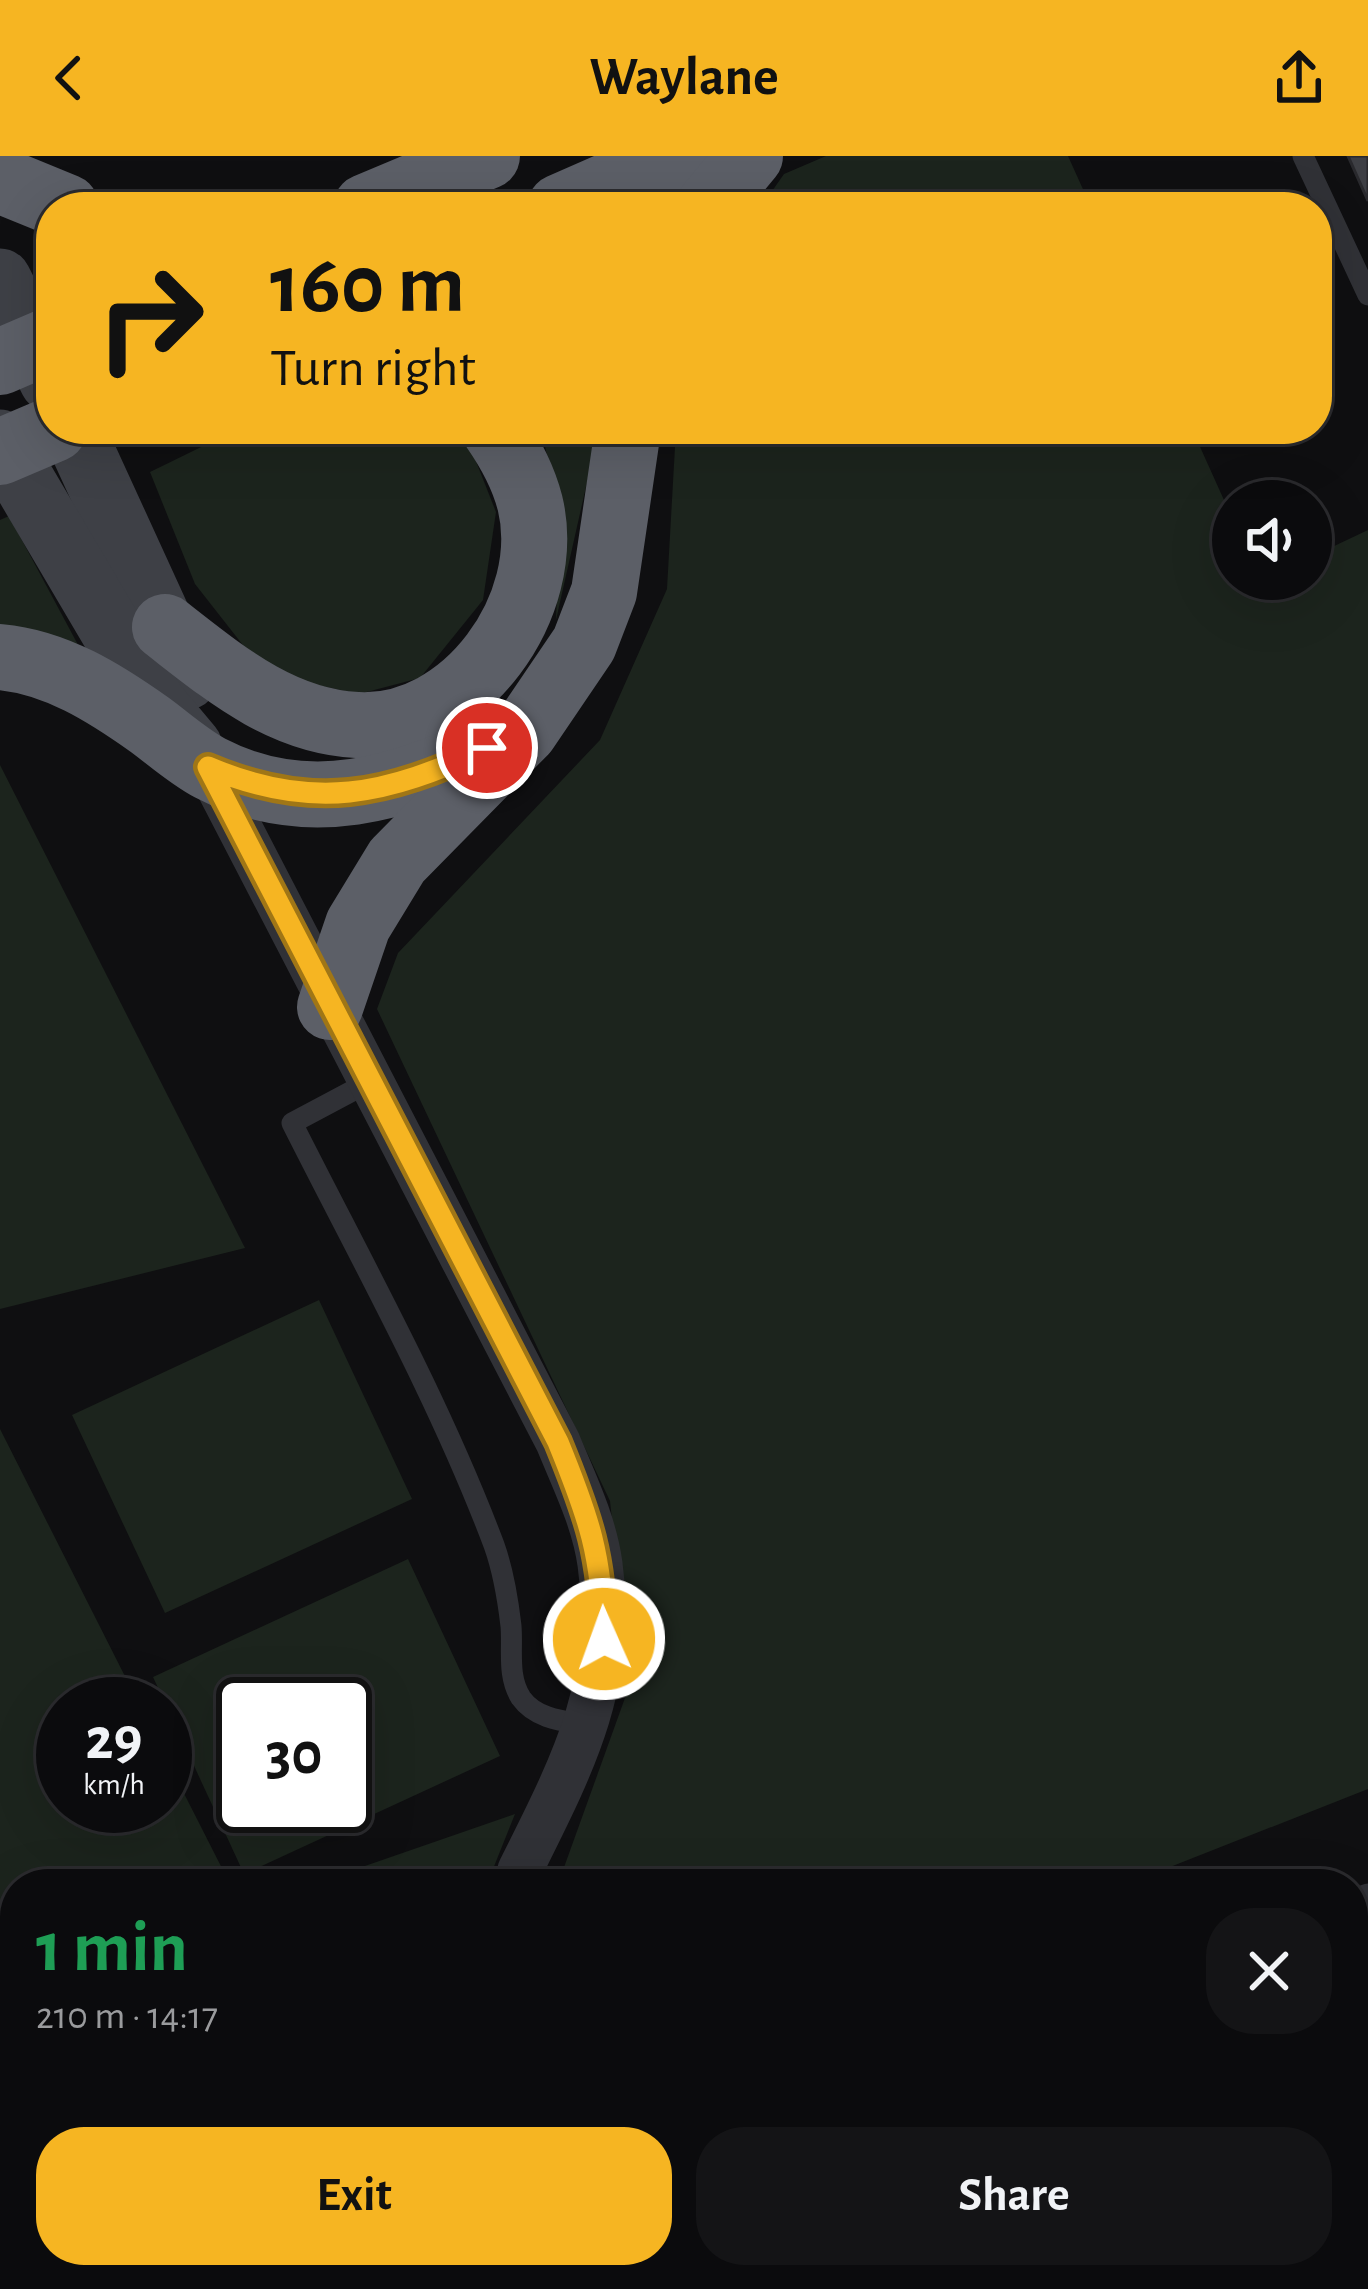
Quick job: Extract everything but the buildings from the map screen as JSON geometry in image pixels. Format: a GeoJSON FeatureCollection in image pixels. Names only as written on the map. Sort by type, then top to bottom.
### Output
{"type":"FeatureCollection","features":[{"type":"Feature","properties":{"kind":"highway"},"geometry":{"type":"LineString","coordinates":[[402,192],[487,156]]}},
{"type":"Feature","properties":{"kind":"highway"},"geometry":{"type":"LineString","coordinates":[[594,192],[676,156]]}},
{"type":"Feature","properties":{"kind":"highway"},"geometry":{"type":"LineString","coordinates":[[720,192],[750,156]]}},
{"type":"Feature","properties":{"kind":"highway"},"geometry":{"type":"LineString","coordinates":[[0,180],[36,195]]}},
{"type":"Feature","properties":{"kind":"highway"},"geometry":{"type":"LineString","coordinates":[[165,627],[246,690],[280,706],[356,725],[386,725],[423,715],[453,696],[484,666],[525,595],[533,554],[531,505],[504,444]]}},
{"type":"Feature","properties":{"kind":"highway"},"geometry":{"type":"LineString","coordinates":[[330,1006],[358,925],[398,861],[525,731],[584,644],[604,592],[626,444]]}},
{"type":"Feature","properties":{"kind":"highway"},"geometry":{"type":"LineString","coordinates":[[0,657],[53,669],[110,696],[208,767],[242,782],[292,792],[361,792],[412,782],[525,731]]}},
{"type":"Feature","properties":{"kind":"street"},"geometry":{"type":"LineString","coordinates":[[0,280],[34,358]]}},
{"type":"Feature","properties":{"kind":"street"},"geometry":{"type":"LineString","coordinates":[[15,443],[155,704],[208,767],[558,1442],[590,1522],[600,1562],[604,1639],[587,1725],[574,1762],[520,1869]]}},
{"type":"Feature","properties":{"kind":"street"},"geometry":{"type":"LineString","coordinates":[[80,444],[189,680],[208,767]]}},
{"type":"Feature","properties":{"kind":"lane"},"geometry":{"type":"LineString","coordinates":[[1303,156],[1320,192]]}},
{"type":"Feature","properties":{"kind":"lane"},"geometry":{"type":"LineString","coordinates":[[1332,218],[1368,296]]}},
{"type":"Feature","properties":{"kind":"lane"},"geometry":{"type":"LineString","coordinates":[[371,1081],[292,1123],[461,1459],[500,1560],[518,1693],[548,1718],[587,1725]]}},
{"type":"Feature","properties":{"kind":"shaded area"},"geometry":{"type":"Polygon","coordinates":[[[826,156],[1068,156],[1084,192],[771,192],[784,174],[826,156]]]}},
{"type":"Feature","properties":{"kind":"shaded area"},"geometry":{"type":"Polygon","coordinates":[[[207,444],[469,444],[496,512],[483,600],[420,678],[359,694],[308,683],[253,658],[195,584],[150,472],[207,444]]]}},
{"type":"Feature","properties":{"kind":"shaded area"},"geometry":{"type":"Polygon","coordinates":[[[544,444],[596,444],[556,620],[560,511],[544,444]]]}},
{"type":"Feature","properties":{"kind":"shaded area"},"geometry":{"type":"Polygon","coordinates":[[[675,444],[1199,444],[1215,480],[1212,600],[1332,600],[1332,547],[1368,530],[1368,1789],[1165,1869],[563,1869],[630,1684],[610,1501],[377,1009],[398,953],[600,740],[667,589],[675,444]]]}},
{"type":"Feature","properties":{"kind":"shaded area"},"geometry":{"type":"Polygon","coordinates":[[[9,516],[84,656],[0,639],[0,520],[9,516]]]}},
{"type":"Feature","properties":{"kind":"shaded area"},"geometry":{"type":"Polygon","coordinates":[[[0,765],[245,1248],[0,1309],[0,765]]]}},
{"type":"Feature","properties":{"kind":"shaded area"},"geometry":{"type":"Polygon","coordinates":[[[319,1300],[412,1499],[165,1613],[72,1415],[319,1300]]]}},
{"type":"Feature","properties":{"kind":"shaded area"},"geometry":{"type":"Polygon","coordinates":[[[0,1429],[125,1677],[36,1677],[36,1833],[192,1833],[192,1809],[222,1869],[0,1869],[0,1429]]]}},
{"type":"Feature","properties":{"kind":"shaded area"},"geometry":{"type":"Polygon","coordinates":[[[408,1559],[500,1756],[372,1815],[372,1677],[216,1677],[216,1813],[192,1761],[192,1677],[153,1677],[408,1559]]]}},
{"type":"Feature","properties":{"kind":"shaded area"},"geometry":{"type":"Polygon","coordinates":[[[515,1814],[493,1869],[356,1869],[515,1814]]]}},
{"type":"Feature","properties":{"kind":"shaded area"},"geometry":{"type":"Polygon","coordinates":[[[225,1833],[333,1833],[255,1869],[242,1869],[225,1833]]]}},
{"type":"Feature","properties":{"kind":"route"},"geometry":{"type":"LineString","coordinates":[[487,748],[412,782],[322,795],[242,782],[208,767],[558,1442],[590,1522],[600,1562],[604,1639]]}}]}
